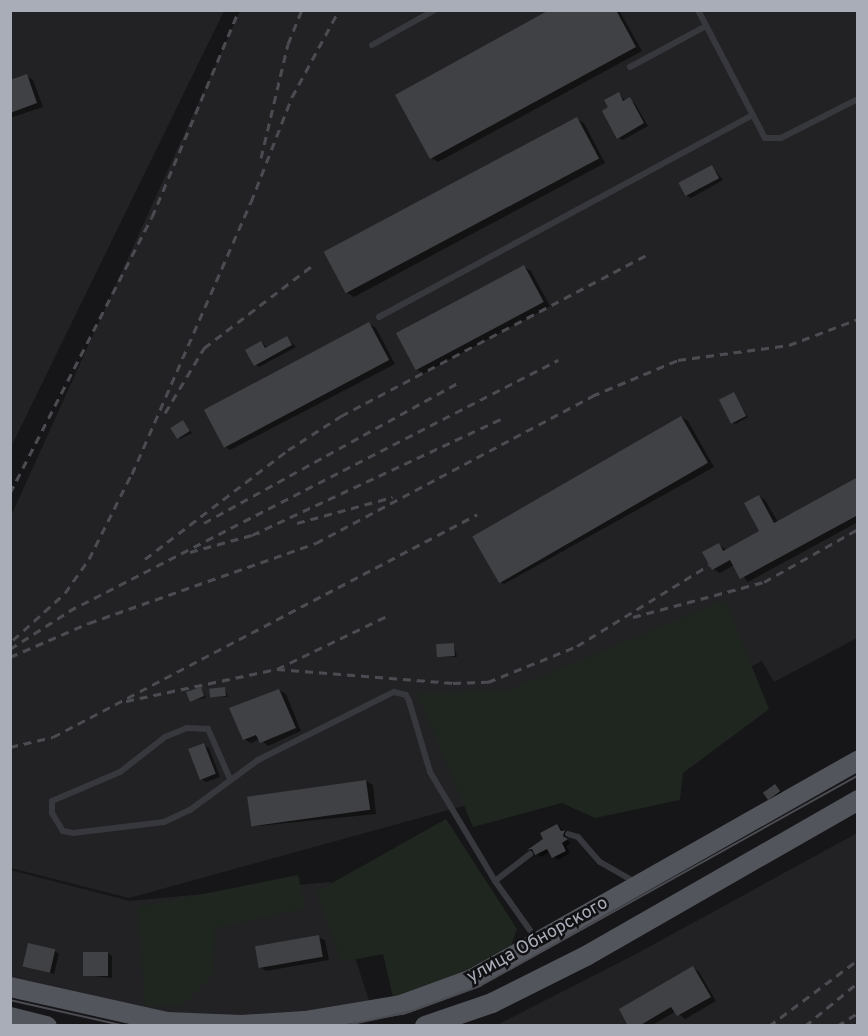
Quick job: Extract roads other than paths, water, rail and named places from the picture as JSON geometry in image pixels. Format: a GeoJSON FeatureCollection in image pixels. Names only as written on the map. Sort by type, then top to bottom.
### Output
{"type":"FeatureCollection","features":[{"type":"Feature","properties":{"kind":"main road","name":"улица Обнорского"},"geometry":{"type":"LineString","coordinates":[[10,987],[167,1022],[241,1025],[305,1022],[401,1005],[472,979],[856,764]]}},
{"type":"Feature","properties":{"kind":"main road","name":"улица Обнорского"},"geometry":{"type":"LineString","coordinates":[[425,1026],[492,1003],[586,956],[858,800]]}},
{"type":"Feature","properties":{"kind":"main road"},"geometry":{"type":"LineString","coordinates":[[10,1017],[47,1026]]}},
{"type":"Feature","properties":{"kind":"lane"},"geometry":{"type":"LineString","coordinates":[[372,45],[435,10]]}},
{"type":"Feature","properties":{"kind":"lane"},"geometry":{"type":"LineString","coordinates":[[698,10],[751,116],[765,138],[773,140],[858,99]]}},
{"type":"Feature","properties":{"kind":"lane"},"geometry":{"type":"LineString","coordinates":[[630,67],[706,26]]}},
{"type":"Feature","properties":{"kind":"lane"},"geometry":{"type":"LineString","coordinates":[[379,317],[751,116]]}},
{"type":"Feature","properties":{"kind":"lane"},"geometry":{"type":"LineString","coordinates":[[230,779],[208,729],[187,728],[165,737],[120,771],[52,801],[52,813],[63,831],[73,833],[147,826],[190,810],[230,779],[324,725],[394,692],[406,695],[430,772],[495,881],[538,944]]}},
{"type":"Feature","properties":{"kind":"lane"},"geometry":{"type":"LineString","coordinates":[[568,834],[578,837],[600,862],[641,885]]}},
{"type":"Feature","properties":{"kind":"lane"},"geometry":{"type":"LineString","coordinates":[[495,881],[530,854]]}},
{"type":"Feature","properties":{"kind":"tram line"},"geometry":{"type":"LineString","coordinates":[[343,1026],[409,1012],[480,986],[858,776]]}},
{"type":"Feature","properties":{"kind":"tram line"},"geometry":{"type":"LineString","coordinates":[[10,1000],[125,1026]]}},
{"type":"Feature","properties":{"kind":"railway"},"geometry":{"type":"LineString","coordinates":[[10,493],[152,217],[239,10]]}},
{"type":"Feature","properties":{"kind":"railway"},"geometry":{"type":"LineString","coordinates":[[261,158],[288,44],[302,10]]}},
{"type":"Feature","properties":{"kind":"railway"},"geometry":{"type":"LineString","coordinates":[[132,474],[251,202],[292,97],[339,10]]}},
{"type":"Feature","properties":{"kind":"railway"},"geometry":{"type":"LineString","coordinates":[[145,559],[288,450],[341,416],[646,255]]}},
{"type":"Feature","properties":{"kind":"railway"},"geometry":{"type":"LineString","coordinates":[[165,413],[204,348],[313,265]]}},
{"type":"Feature","properties":{"kind":"railway"},"geometry":{"type":"LineString","coordinates":[[10,657],[89,623],[316,543],[592,396],[678,360],[789,345],[858,319]]}},
{"type":"Feature","properties":{"kind":"railway"},"geometry":{"type":"LineString","coordinates":[[69,611],[558,360]]}},
{"type":"Feature","properties":{"kind":"railway"},"geometry":{"type":"LineString","coordinates":[[204,523],[458,383]]}},
{"type":"Feature","properties":{"kind":"railway"},"geometry":{"type":"LineString","coordinates":[[252,535],[505,417]]}},
{"type":"Feature","properties":{"kind":"railway"},"geometry":{"type":"LineString","coordinates":[[13,640],[65,593],[89,559],[134,469]]}},
{"type":"Feature","properties":{"kind":"railway"},"geometry":{"type":"LineString","coordinates":[[297,523],[393,497]]}},
{"type":"Feature","properties":{"kind":"railway"},"geometry":{"type":"LineString","coordinates":[[10,747],[53,737],[477,514]]}},
{"type":"Feature","properties":{"kind":"railway"},"geometry":{"type":"LineString","coordinates":[[633,617],[764,582],[858,529]]}},
{"type":"Feature","properties":{"kind":"railway"},"geometry":{"type":"LineString","coordinates":[[190,552],[259,533]]}},
{"type":"Feature","properties":{"kind":"railway"},"geometry":{"type":"LineString","coordinates":[[277,669],[453,683],[488,682],[577,646],[709,565]]}},
{"type":"Feature","properties":{"kind":"railway"},"geometry":{"type":"LineString","coordinates":[[10,649],[76,607]]}},
{"type":"Feature","properties":{"kind":"railway"},"geometry":{"type":"LineString","coordinates":[[126,701],[277,669],[389,615]]}},
{"type":"Feature","properties":{"kind":"railway"},"geometry":{"type":"LineString","coordinates":[[769,1026],[858,960]]}},
{"type":"Feature","properties":{"kind":"railway"},"geometry":{"type":"LineString","coordinates":[[805,1026],[855,985]]}},
{"type":"Feature","properties":{"kind":"railway"},"geometry":{"type":"LineString","coordinates":[[837,1026],[858,1013]]}}]}
